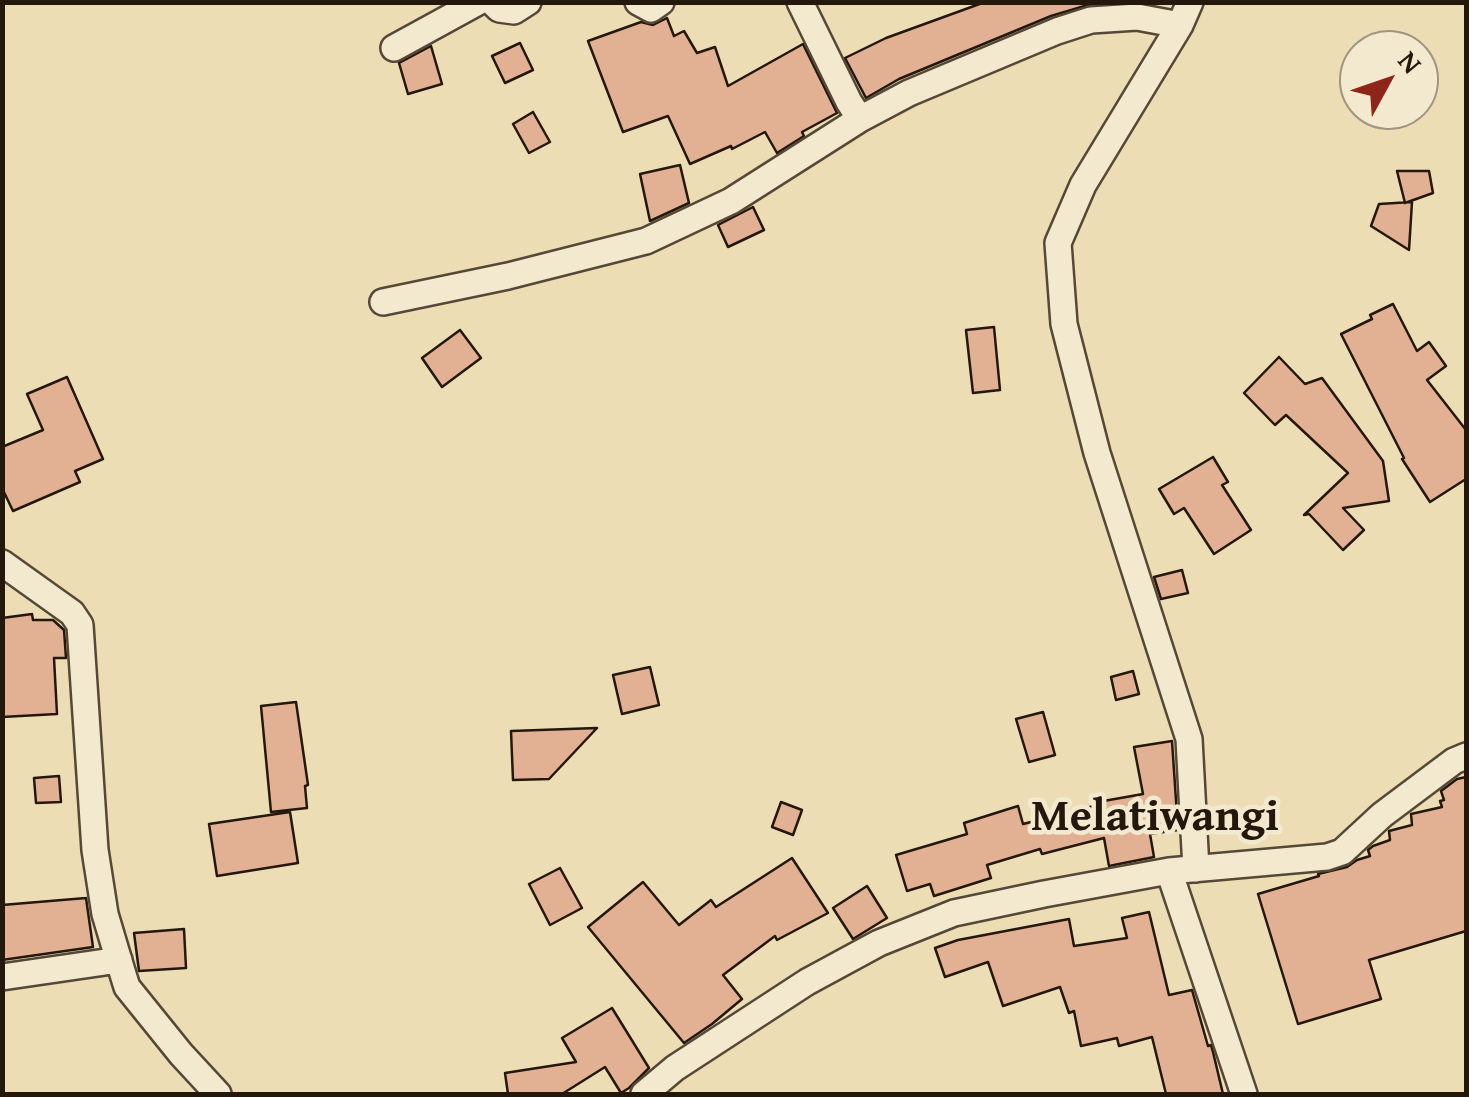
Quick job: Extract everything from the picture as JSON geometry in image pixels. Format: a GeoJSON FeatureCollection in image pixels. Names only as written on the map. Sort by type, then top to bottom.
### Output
{"type":"FeatureCollection","features":[{"type":"Feature","properties":{"kind":"street"},"geometry":{"type":"LineString","coordinates":[[394,48],[478,2]]}},
{"type":"Feature","properties":{"kind":"street"},"geometry":{"type":"LineString","coordinates":[[492,2],[499,9],[514,11],[528,2]]}},
{"type":"Feature","properties":{"kind":"street"},"geometry":{"type":"LineString","coordinates":[[638,2],[651,8],[661,2]]}},
{"type":"Feature","properties":{"kind":"street"},"geometry":{"type":"LineString","coordinates":[[800,2],[848,102],[860,118]]}},
{"type":"Feature","properties":{"kind":"street"},"geometry":{"type":"LineString","coordinates":[[383,302],[646,241],[731,201],[860,118],[1056,30],[1091,20],[1185,14]]}},
{"type":"Feature","properties":{"kind":"street"},"geometry":{"type":"LineString","coordinates":[[1185,14],[1083,185],[1058,243],[1064,324],[1097,452],[1189,739],[1182,870],[1244,1094]]}},
{"type":"Feature","properties":{"kind":"street"},"geometry":{"type":"LineString","coordinates":[[2,562],[72,613],[80,624],[94,850],[105,914],[122,973],[181,1054],[218,1094]]}},
{"type":"Feature","properties":{"kind":"street"},"geometry":{"type":"LineString","coordinates":[[644,1094],[675,1068],[792,992],[880,943],[954,913],[1182,870],[1327,857],[1342,852],[1382,816],[1466,756]]}},
{"type":"Feature","properties":{"kind":"street"},"geometry":{"type":"LineString","coordinates":[[2,977],[122,973]]}},
{"type":"Feature","properties":{"kind":"building"},"geometry":{"type":"Polygon","coordinates":[[[985,2],[1098,2],[1051,16],[899,79],[866,98],[845,58],[886,38],[985,2]]]}},
{"type":"Feature","properties":{"kind":"building"},"geometry":{"type":"Polygon","coordinates":[[[667,18],[674,36],[684,31],[697,53],[715,47],[728,86],[803,44],[837,113],[802,132],[804,136],[777,153],[765,132],[690,164],[668,116],[623,132],[588,41],[641,22],[653,25],[667,18]]]}},
{"type":"Feature","properties":{"kind":"building"},"geometry":{"type":"Polygon","coordinates":[[[520,43],[533,70],[505,83],[492,56],[520,43]]]}},
{"type":"Feature","properties":{"kind":"building"},"geometry":{"type":"Polygon","coordinates":[[[431,46],[442,84],[408,94],[399,63],[431,46]]]}},
{"type":"Feature","properties":{"kind":"building"},"geometry":{"type":"Polygon","coordinates":[[[533,112],[550,142],[529,153],[513,124],[533,112]]]}},
{"type":"Feature","properties":{"kind":"building"},"geometry":{"type":"Polygon","coordinates":[[[680,165],[689,203],[650,221],[640,174],[680,165]]]}},
{"type":"Feature","properties":{"kind":"building"},"geometry":{"type":"Polygon","coordinates":[[[1397,171],[1429,171],[1433,193],[1405,203],[1397,171]]]}},
{"type":"Feature","properties":{"kind":"building"},"geometry":{"type":"Polygon","coordinates":[[[1412,202],[1409,250],[1371,226],[1379,204],[1412,202]]]}},
{"type":"Feature","properties":{"kind":"building"},"geometry":{"type":"Polygon","coordinates":[[[753,207],[764,230],[728,247],[718,225],[753,207]]]}},
{"type":"Feature","properties":{"kind":"building"},"geometry":{"type":"Polygon","coordinates":[[[1393,304],[1417,351],[1429,342],[1446,366],[1427,380],[1466,430],[1466,479],[1430,502],[1402,459],[1341,334],[1393,304]]]}},
{"type":"Feature","properties":{"kind":"building"},"geometry":{"type":"Polygon","coordinates":[[[994,327],[1000,390],[973,393],[966,330],[994,327]]]}},
{"type":"Feature","properties":{"kind":"building"},"geometry":{"type":"Polygon","coordinates":[[[460,330],[481,358],[442,387],[422,358],[460,330]]]}},
{"type":"Feature","properties":{"kind":"building"},"geometry":{"type":"Polygon","coordinates":[[[1279,357],[1305,384],[1322,378],[1383,461],[1389,501],[1343,508],[1364,530],[1343,550],[1309,514],[1304,515],[1348,473],[1286,415],[1275,425],[1244,393],[1279,357]]]}},
{"type":"Feature","properties":{"kind":"building"},"geometry":{"type":"Polygon","coordinates":[[[67,377],[103,459],[75,471],[80,482],[13,511],[2,488],[2,447],[43,430],[27,394],[67,377]]]}},
{"type":"Feature","properties":{"kind":"building"},"geometry":{"type":"Polygon","coordinates":[[[1213,457],[1228,482],[1222,485],[1251,530],[1214,554],[1184,508],[1174,514],[1159,489],[1213,457]]]}},
{"type":"Feature","properties":{"kind":"building"},"geometry":{"type":"Polygon","coordinates":[[[1182,570],[1188,593],[1161,599],[1154,577],[1182,570]]]}},
{"type":"Feature","properties":{"kind":"building"},"geometry":{"type":"Polygon","coordinates":[[[32,614],[33,620],[53,620],[64,630],[66,658],[54,658],[57,714],[2,717],[2,618],[32,614]]]}},
{"type":"Feature","properties":{"kind":"building"},"geometry":{"type":"Polygon","coordinates":[[[650,667],[659,705],[622,714],[613,675],[650,667]]]}},
{"type":"Feature","properties":{"kind":"building"},"geometry":{"type":"Polygon","coordinates":[[[1133,671],[1139,694],[1116,700],[1111,677],[1133,671]]]}},
{"type":"Feature","properties":{"kind":"building"},"geometry":{"type":"Polygon","coordinates":[[[296,702],[308,785],[307,808],[271,812],[261,706],[296,702]]]}},
{"type":"Feature","properties":{"kind":"building"},"geometry":{"type":"Polygon","coordinates":[[[1043,712],[1055,755],[1029,762],[1016,719],[1043,712]]]}},
{"type":"Feature","properties":{"kind":"building"},"geometry":{"type":"Polygon","coordinates":[[[597,728],[549,779],[513,780],[511,731],[597,728]]]}},
{"type":"Feature","properties":{"kind":"building"},"geometry":{"type":"Polygon","coordinates":[[[1172,741],[1178,830],[1150,834],[1154,857],[1109,866],[1104,838],[1042,854],[1040,849],[987,865],[991,878],[934,896],[930,884],[907,891],[896,855],[967,834],[964,823],[1018,806],[1023,824],[1098,802],[1143,794],[1134,747],[1172,741]]]}},
{"type":"Feature","properties":{"kind":"building"},"geometry":{"type":"Polygon","coordinates":[[[59,776],[61,802],[36,803],[34,778],[59,776]]]}},
{"type":"Feature","properties":{"kind":"building"},"geometry":{"type":"Polygon","coordinates":[[[1466,777],[1466,931],[1369,960],[1381,999],[1298,1024],[1258,894],[1347,867],[1370,856],[1368,850],[1373,846],[1390,840],[1389,831],[1412,825],[1411,814],[1442,807],[1441,791],[1466,777]]]}},
{"type":"Feature","properties":{"kind":"building"},"geometry":{"type":"Polygon","coordinates":[[[781,802],[802,810],[793,835],[772,827],[781,802]]]}},
{"type":"Feature","properties":{"kind":"building"},"geometry":{"type":"Polygon","coordinates":[[[290,812],[298,863],[217,876],[209,824],[290,812]]]}},
{"type":"Feature","properties":{"kind":"building"},"geometry":{"type":"Polygon","coordinates":[[[792,858],[828,913],[777,940],[775,936],[723,975],[742,999],[684,1043],[588,927],[643,882],[679,925],[711,900],[716,907],[792,858]]]}},
{"type":"Feature","properties":{"kind":"building"},"geometry":{"type":"Polygon","coordinates":[[[560,868],[582,908],[550,925],[529,884],[560,868]]]}},
{"type":"Feature","properties":{"kind":"building"},"geometry":{"type":"Polygon","coordinates":[[[867,886],[887,918],[853,939],[833,908],[867,886]]]}},
{"type":"Feature","properties":{"kind":"building"},"geometry":{"type":"Polygon","coordinates":[[[86,898],[93,947],[2,960],[2,905],[86,898]]]}},
{"type":"Feature","properties":{"kind":"building"},"geometry":{"type":"Polygon","coordinates":[[[1149,912],[1169,995],[1192,990],[1223,1094],[1166,1094],[1152,1037],[1119,1046],[1117,1038],[1081,1046],[1074,1011],[1069,1013],[1060,987],[1003,1006],[988,962],[945,977],[935,948],[1069,919],[1074,946],[1127,938],[1122,918],[1149,912]]]}},
{"type":"Feature","properties":{"kind":"building"},"geometry":{"type":"Polygon","coordinates":[[[184,929],[186,968],[139,971],[134,933],[184,929]]]}},
{"type":"Feature","properties":{"kind":"building"},"geometry":{"type":"Polygon","coordinates":[[[612,1008],[649,1068],[629,1088],[621,1093],[605,1067],[562,1094],[508,1094],[505,1073],[576,1062],[562,1038],[612,1008]]]}},
{"type":"Feature","properties":{"kind":"district","name":"Melatiwangi"},"geometry":{"type":"Point","coordinates":[1155,819]}}]}
